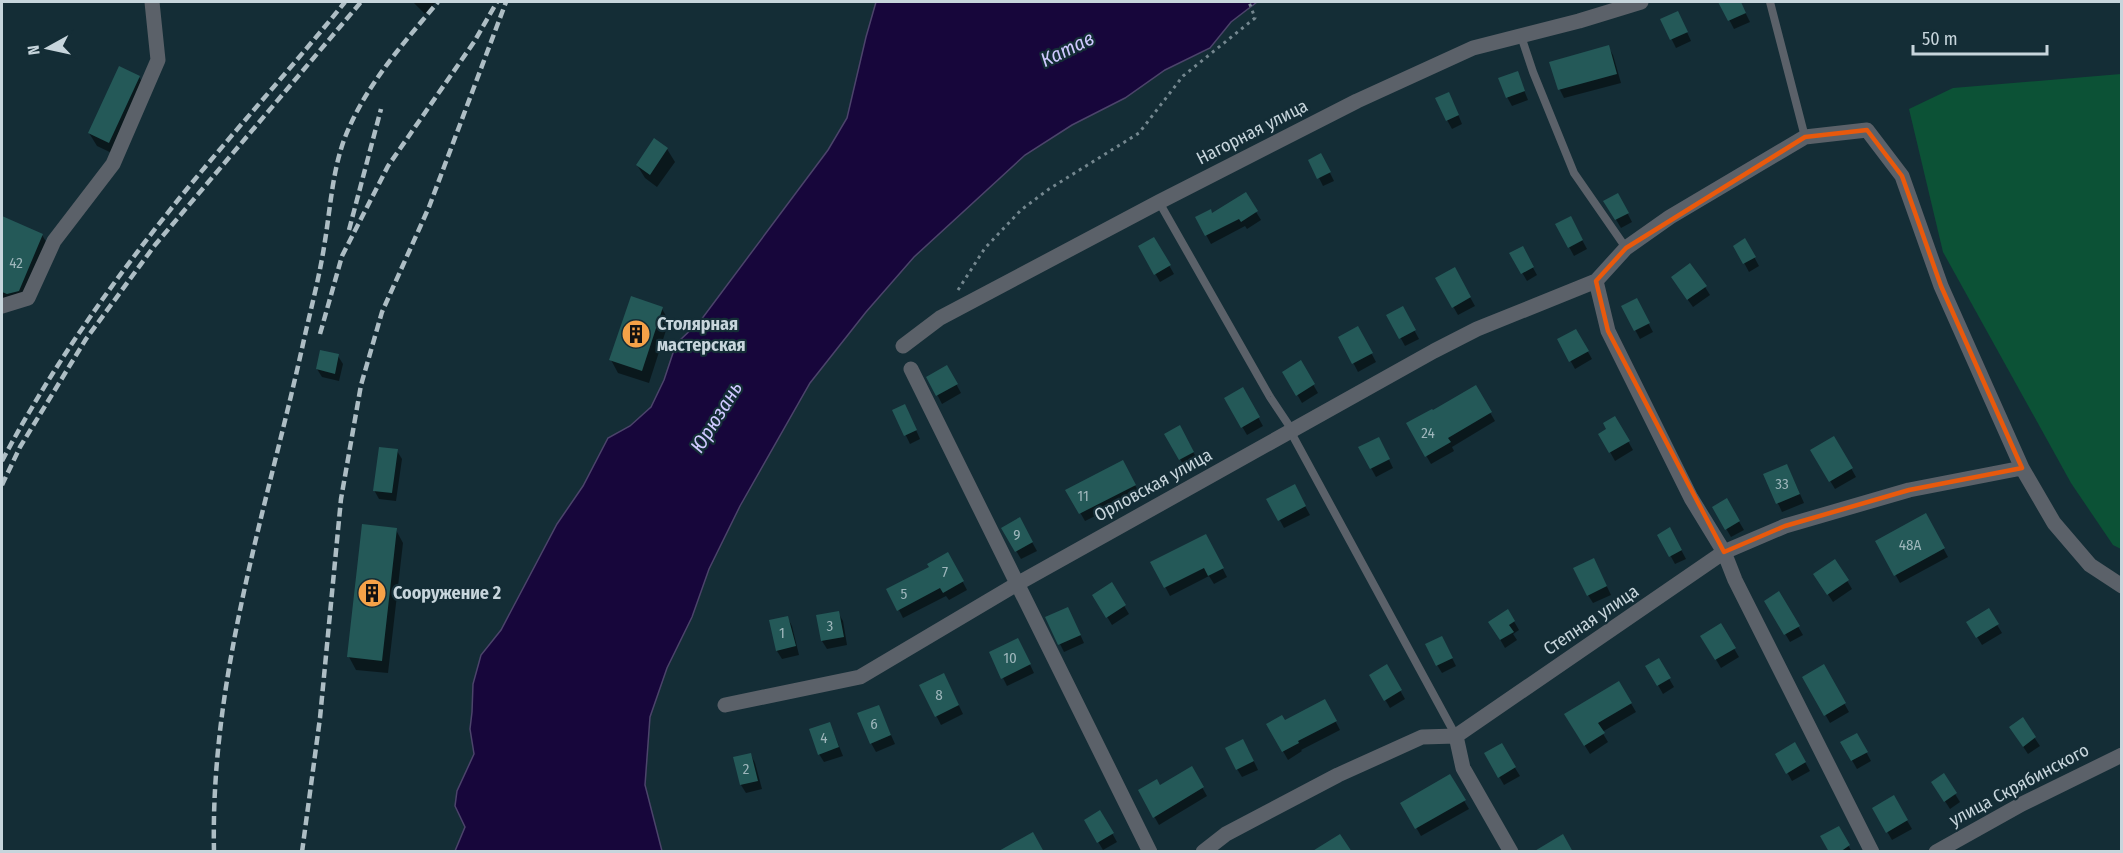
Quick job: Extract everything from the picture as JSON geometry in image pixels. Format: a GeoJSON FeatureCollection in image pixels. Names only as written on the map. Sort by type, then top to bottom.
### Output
{"type":"FeatureCollection","features":[{"type":"Feature","properties":{"kind":"street"},"geometry":{"type":"LineString","coordinates":[[2,306],[28,298],[54,241],[113,164],[158,60],[152,2]]}},
{"type":"Feature","properties":{"kind":"street","name":"Нагорная улица"},"geometry":{"type":"LineString","coordinates":[[903,346],[940,318],[1159,202],[1357,101],[1473,48],[1579,21],[1641,2]]}},
{"type":"Feature","properties":{"kind":"street"},"geometry":{"type":"LineString","coordinates":[[1872,852],[1735,580],[1724,552],[1691,498],[1608,332],[1596,281],[1626,248],[1670,217],[1805,137],[1867,130],[1902,176],[1941,286],[2022,468],[2054,523],[2090,565],[2121,586]]}},
{"type":"Feature","properties":{"kind":"street","name":"Орловская улица"},"geometry":{"type":"LineString","coordinates":[[725,705],[860,677],[1017,585],[1477,329],[1596,281]]}},
{"type":"Feature","properties":{"kind":"street"},"geometry":{"type":"LineString","coordinates":[[911,369],[1150,852]]}},
{"type":"Feature","properties":{"kind":"street","name":"Степная улица"},"geometry":{"type":"LineString","coordinates":[[1456,736],[1724,552],[1785,526],[1909,490],[2022,468]]}},
{"type":"Feature","properties":{"kind":"street"},"geometry":{"type":"LineString","coordinates":[[1203,852],[1226,834],[1338,775],[1422,737],[1456,736],[1463,768],[1512,852]]}},
{"type":"Feature","properties":{"kind":"street","name":"улица Скрябинского"},"geometry":{"type":"LineString","coordinates":[[1936,852],[2022,804],[2121,755]]}},
{"type":"Feature","properties":{"kind":"lane"},"geometry":{"type":"LineString","coordinates":[[1770,2],[1805,137]]}},
{"type":"Feature","properties":{"kind":"lane"},"geometry":{"type":"LineString","coordinates":[[1521,36],[1574,173],[1626,248]]}},
{"type":"Feature","properties":{"kind":"lane"},"geometry":{"type":"LineString","coordinates":[[1159,202],[1270,397],[1292,430],[1294,438],[1456,736]]}},
{"type":"Feature","properties":{"kind":"path"},"geometry":{"type":"LineString","coordinates":[[940,318],[985,248],[1021,210],[1048,189],[1138,133],[1183,76],[1255,18],[1249,2]]}},
{"type":"Feature","properties":{"kind":"highlighted area"},"geometry":{"type":"Polygon","coordinates":[[[1867,130],[1902,176],[1941,286],[2022,468],[1909,490],[1785,526],[1724,552],[1608,331],[1596,281],[1626,248],[1805,137],[1867,130]]]}},
{"type":"Feature","properties":{"kind":"green space"},"geometry":{"type":"Polygon","coordinates":[[[2122,74],[2121,549],[2113,545],[2071,483],[1943,252],[1909,109],[1953,88],[2122,74]]]}},
{"type":"Feature","properties":{"kind":"water"},"geometry":{"type":"Polygon","coordinates":[[[876,2],[1257,2],[1231,22],[1210,48],[1165,70],[1125,98],[1072,125],[1025,155],[914,257],[866,312],[810,383],[740,506],[709,569],[692,617],[667,668],[650,717],[645,785],[662,851],[455,851],[465,827],[455,806],[457,791],[474,754],[470,729],[473,684],[481,655],[501,630],[557,524],[583,486],[608,438],[630,426],[651,407],[664,380],[676,344],[701,320],[828,150],[847,118],[876,2]]]}},
{"type":"Feature","properties":{"kind":"building"},"geometry":{"type":"Polygon","coordinates":[[[1718,2],[1741,2],[1746,13],[1728,21],[1718,2]]]}},
{"type":"Feature","properties":{"kind":"building"},"geometry":{"type":"Polygon","coordinates":[[[1678,11],[1688,32],[1670,40],[1660,19],[1678,11]]]}},
{"type":"Feature","properties":{"kind":"building"},"geometry":{"type":"Polygon","coordinates":[[[1609,45],[1617,74],[1558,90],[1549,62],[1609,45]]]}},
{"type":"Feature","properties":{"kind":"building"},"geometry":{"type":"Polygon","coordinates":[[[119,66],[140,76],[109,143],[88,133],[119,66]]]}},
{"type":"Feature","properties":{"kind":"building"},"geometry":{"type":"Polygon","coordinates":[[[1518,71],[1525,91],[1506,98],[1498,78],[1518,71]]]}},
{"type":"Feature","properties":{"kind":"building"},"geometry":{"type":"Polygon","coordinates":[[[1449,92],[1459,115],[1446,121],[1435,98],[1449,92]]]}},
{"type":"Feature","properties":{"kind":"building"},"geometry":{"type":"Polygon","coordinates":[[[654,138],[668,148],[650,175],[636,165],[654,138]]]}},
{"type":"Feature","properties":{"kind":"building"},"geometry":{"type":"Polygon","coordinates":[[[1321,153],[1331,172],[1317,179],[1308,160],[1321,153]]]}},
{"type":"Feature","properties":{"kind":"building"},"geometry":{"type":"Polygon","coordinates":[[[1246,192],[1258,211],[1241,222],[1239,219],[1205,236],[1195,217],[1211,209],[1212,213],[1246,192]]]}},
{"type":"Feature","properties":{"kind":"building"},"geometry":{"type":"Polygon","coordinates":[[[1618,193],[1629,213],[1615,220],[1603,201],[1618,193]]]}},
{"type":"Feature","properties":{"kind":"building"},"geometry":{"type":"Polygon","coordinates":[[[2,216],[43,234],[19,291],[7,294],[2,292],[2,216]]]}},
{"type":"Feature","properties":{"kind":"building"},"geometry":{"type":"Polygon","coordinates":[[[1571,216],[1583,240],[1568,248],[1555,224],[1571,216]]]}},
{"type":"Feature","properties":{"kind":"building"},"geometry":{"type":"Polygon","coordinates":[[[1154,237],[1171,265],[1154,275],[1138,246],[1154,237]]]}},
{"type":"Feature","properties":{"kind":"building"},"geometry":{"type":"Polygon","coordinates":[[[1745,238],[1756,257],[1743,264],[1733,246],[1745,238]]]}},
{"type":"Feature","properties":{"kind":"building"},"geometry":{"type":"Polygon","coordinates":[[[1523,246],[1534,267],[1521,274],[1509,253],[1523,246]]]}},
{"type":"Feature","properties":{"kind":"building"},"geometry":{"type":"Polygon","coordinates":[[[1690,263],[1707,286],[1687,300],[1671,277],[1690,263]]]}},
{"type":"Feature","properties":{"kind":"building"},"geometry":{"type":"Polygon","coordinates":[[[1455,267],[1471,297],[1452,308],[1435,278],[1455,267]]]}},
{"type":"Feature","properties":{"kind":"building","name":"Столярная мастерская"},"geometry":{"type":"Polygon","coordinates":[[[631,296],[663,307],[642,371],[609,360],[631,296]]]}},
{"type":"Feature","properties":{"kind":"building"},"geometry":{"type":"Polygon","coordinates":[[[1637,298],[1650,323],[1634,331],[1621,306],[1637,298]]]}},
{"type":"Feature","properties":{"kind":"building"},"geometry":{"type":"Polygon","coordinates":[[[1403,306],[1416,330],[1399,339],[1386,315],[1403,306]]]}},
{"type":"Feature","properties":{"kind":"building"},"geometry":{"type":"Polygon","coordinates":[[[1358,326],[1373,353],[1352,364],[1338,337],[1358,326]]]}},
{"type":"Feature","properties":{"kind":"building"},"geometry":{"type":"Polygon","coordinates":[[[1576,329],[1589,351],[1569,362],[1557,339],[1576,329]]]}},
{"type":"Feature","properties":{"kind":"building"},"geometry":{"type":"Polygon","coordinates":[[[320,350],[339,354],[335,374],[316,369],[320,350]]]}},
{"type":"Feature","properties":{"kind":"building"},"geometry":{"type":"Polygon","coordinates":[[[1301,360],[1315,384],[1296,396],[1282,372],[1301,360]]]}},
{"type":"Feature","properties":{"kind":"building"},"geometry":{"type":"Polygon","coordinates":[[[947,365],[958,384],[936,396],[926,377],[947,365]]]}},
{"type":"Feature","properties":{"kind":"building"},"geometry":{"type":"Polygon","coordinates":[[[1476,385],[1492,412],[1448,438],[1451,442],[1425,457],[1406,423],[1476,385]]]}},
{"type":"Feature","properties":{"kind":"building"},"geometry":{"type":"Polygon","coordinates":[[[1243,387],[1260,417],[1241,428],[1224,398],[1243,387]]]}},
{"type":"Feature","properties":{"kind":"building"},"geometry":{"type":"Polygon","coordinates":[[[905,404],[917,430],[904,436],[892,410],[905,404]]]}},
{"type":"Feature","properties":{"kind":"building"},"geometry":{"type":"Polygon","coordinates":[[[1615,416],[1630,441],[1609,453],[1598,434],[1606,429],[1603,423],[1615,416]]]}},
{"type":"Feature","properties":{"kind":"building"},"geometry":{"type":"Polygon","coordinates":[[[1180,425],[1194,452],[1179,460],[1164,434],[1180,425]]]}},
{"type":"Feature","properties":{"kind":"building"},"geometry":{"type":"Polygon","coordinates":[[[1834,436],[1853,468],[1829,482],[1810,450],[1834,436]]]}},
{"type":"Feature","properties":{"kind":"building"},"geometry":{"type":"Polygon","coordinates":[[[1379,437],[1390,459],[1370,469],[1358,447],[1379,437]]]}},
{"type":"Feature","properties":{"kind":"building"},"geometry":{"type":"Polygon","coordinates":[[[379,447],[398,449],[392,493],[373,491],[379,447]]]}},
{"type":"Feature","properties":{"kind":"building"},"geometry":{"type":"Polygon","coordinates":[[[1123,460],[1136,485],[1079,514],[1065,490],[1123,460]]]}},
{"type":"Feature","properties":{"kind":"building"},"geometry":{"type":"Polygon","coordinates":[[[1787,464],[1800,494],[1776,504],[1763,474],[1787,464]]]}},
{"type":"Feature","properties":{"kind":"building"},"geometry":{"type":"Polygon","coordinates":[[[1295,484],[1306,506],[1278,521],[1266,499],[1295,484]]]}},
{"type":"Feature","properties":{"kind":"building"},"geometry":{"type":"Polygon","coordinates":[[[1727,498],[1740,521],[1725,530],[1712,507],[1727,498]]]}},
{"type":"Feature","properties":{"kind":"building"},"geometry":{"type":"Polygon","coordinates":[[[1926,513],[1945,548],[1894,576],[1875,541],[1926,513]]]}},
{"type":"Feature","properties":{"kind":"building"},"geometry":{"type":"Polygon","coordinates":[[[1020,517],[1033,542],[1015,552],[1001,528],[1020,517]]]}},
{"type":"Feature","properties":{"kind":"building","name":"Сооружение 2"},"geometry":{"type":"Polygon","coordinates":[[[362,524],[397,528],[382,661],[347,657],[362,524]]]}},
{"type":"Feature","properties":{"kind":"building"},"geometry":{"type":"Polygon","coordinates":[[[1670,527],[1682,550],[1669,557],[1657,535],[1670,527]]]}},
{"type":"Feature","properties":{"kind":"building"},"geometry":{"type":"Polygon","coordinates":[[[1206,534],[1224,568],[1208,576],[1204,568],[1164,588],[1150,562],[1206,534]]]}},
{"type":"Feature","properties":{"kind":"building"},"geometry":{"type":"Polygon","coordinates":[[[948,552],[964,581],[943,593],[940,588],[897,611],[886,589],[929,567],[927,564],[948,552]]]}},
{"type":"Feature","properties":{"kind":"building"},"geometry":{"type":"Polygon","coordinates":[[[1594,558],[1607,586],[1587,596],[1573,568],[1594,558]]]}},
{"type":"Feature","properties":{"kind":"building"},"geometry":{"type":"Polygon","coordinates":[[[1835,559],[1849,580],[1827,595],[1813,574],[1835,559]]]}},
{"type":"Feature","properties":{"kind":"building"},"geometry":{"type":"Polygon","coordinates":[[[1112,582],[1126,605],[1106,618],[1092,595],[1112,582]]]}},
{"type":"Feature","properties":{"kind":"building"},"geometry":{"type":"Polygon","coordinates":[[[1779,591],[1800,626],[1784,635],[1764,601],[1779,591]]]}},
{"type":"Feature","properties":{"kind":"building"},"geometry":{"type":"Polygon","coordinates":[[[1068,607],[1081,635],[1058,645],[1045,617],[1068,607]]]}},
{"type":"Feature","properties":{"kind":"building"},"geometry":{"type":"Polygon","coordinates":[[[1989,608],[1999,624],[1976,638],[1966,622],[1989,608]]]}},
{"type":"Feature","properties":{"kind":"building"},"geometry":{"type":"Polygon","coordinates":[[[1508,609],[1515,621],[1509,625],[1514,632],[1500,640],[1488,622],[1508,609]]]}},
{"type":"Feature","properties":{"kind":"building"},"geometry":{"type":"Polygon","coordinates":[[[839,611],[844,637],[821,641],[816,615],[839,611]]]}},
{"type":"Feature","properties":{"kind":"building"},"geometry":{"type":"Polygon","coordinates":[[[788,616],[796,646],[776,651],[769,620],[788,616]]]}},
{"type":"Feature","properties":{"kind":"building"},"geometry":{"type":"Polygon","coordinates":[[[1721,623],[1736,648],[1715,660],[1700,636],[1721,623]]]}},
{"type":"Feature","properties":{"kind":"building"},"geometry":{"type":"Polygon","coordinates":[[[1442,636],[1453,658],[1436,666],[1425,644],[1442,636]]]}},
{"type":"Feature","properties":{"kind":"building"},"geometry":{"type":"Polygon","coordinates":[[[1018,638],[1031,664],[1001,679],[989,652],[1018,638]]]}},
{"type":"Feature","properties":{"kind":"building"},"geometry":{"type":"Polygon","coordinates":[[[1659,658],[1671,678],[1657,686],[1645,666],[1659,658]]]}},
{"type":"Feature","properties":{"kind":"building"},"geometry":{"type":"Polygon","coordinates":[[[1387,664],[1402,690],[1384,701],[1369,675],[1387,664]]]}},
{"type":"Feature","properties":{"kind":"building"},"geometry":{"type":"Polygon","coordinates":[[[1824,664],[1846,703],[1824,716],[1802,677],[1824,664]]]}},
{"type":"Feature","properties":{"kind":"building"},"geometry":{"type":"Polygon","coordinates":[[[944,673],[959,705],[935,717],[919,685],[944,673]]]}},
{"type":"Feature","properties":{"kind":"building"},"geometry":{"type":"Polygon","coordinates":[[[1619,681],[1632,703],[1598,723],[1605,733],[1584,746],[1564,714],[1619,681]]]}},
{"type":"Feature","properties":{"kind":"building"},"geometry":{"type":"Polygon","coordinates":[[[1325,699],[1337,721],[1282,752],[1266,724],[1282,715],[1285,720],[1325,699]]]}},
{"type":"Feature","properties":{"kind":"building"},"geometry":{"type":"Polygon","coordinates":[[[879,705],[891,735],[870,744],[857,713],[879,705]]]}},
{"type":"Feature","properties":{"kind":"building"},"geometry":{"type":"Polygon","coordinates":[[[2023,717],[2036,737],[2023,747],[2009,727],[2023,717]]]}},
{"type":"Feature","properties":{"kind":"building"},"geometry":{"type":"Polygon","coordinates":[[[830,722],[839,747],[818,755],[809,729],[830,722]]]}},
{"type":"Feature","properties":{"kind":"building"},"geometry":{"type":"Polygon","coordinates":[[[1857,733],[1868,752],[1851,761],[1840,742],[1857,733]]]}},
{"type":"Feature","properties":{"kind":"building"},"geometry":{"type":"Polygon","coordinates":[[[1243,739],[1254,761],[1236,770],[1225,748],[1243,739]]]}},
{"type":"Feature","properties":{"kind":"building"},"geometry":{"type":"Polygon","coordinates":[[[1795,742],[1806,762],[1786,774],[1775,754],[1795,742]]]}},
{"type":"Feature","properties":{"kind":"building"},"geometry":{"type":"Polygon","coordinates":[[[1502,743],[1516,767],[1498,778],[1484,753],[1502,743]]]}},
{"type":"Feature","properties":{"kind":"building"},"geometry":{"type":"Polygon","coordinates":[[[751,753],[758,781],[740,785],[733,757],[751,753]]]}},
{"type":"Feature","properties":{"kind":"building"},"geometry":{"type":"Polygon","coordinates":[[[1192,766],[1204,787],[1153,818],[1138,790],[1157,779],[1160,785],[1192,766]]]}},
{"type":"Feature","properties":{"kind":"building"},"geometry":{"type":"Polygon","coordinates":[[[1944,773],[1957,793],[1944,802],[1931,782],[1944,773]]]}},
{"type":"Feature","properties":{"kind":"building"},"geometry":{"type":"Polygon","coordinates":[[[1450,774],[1466,800],[1415,829],[1400,803],[1450,774]]]}},
{"type":"Feature","properties":{"kind":"building"},"geometry":{"type":"Polygon","coordinates":[[[1894,795],[1908,820],[1886,833],[1872,808],[1894,795]]]}},
{"type":"Feature","properties":{"kind":"building"},"geometry":{"type":"Polygon","coordinates":[[[1100,810],[1114,833],[1097,843],[1084,820],[1100,810]]]}},
{"type":"Feature","properties":{"kind":"building"},"geometry":{"type":"Polygon","coordinates":[[[1839,826],[1850,845],[1840,852],[1829,852],[1820,836],[1839,826]]]}},
{"type":"Feature","properties":{"kind":"building"},"geometry":{"type":"Polygon","coordinates":[[[1033,832],[1044,852],[997,852],[1033,832]]]}},
{"type":"Feature","properties":{"kind":"building"},"geometry":{"type":"Polygon","coordinates":[[[1340,834],[1352,852],[1311,852],[1340,834]]]}},
{"type":"Feature","properties":{"kind":"building"},"geometry":{"type":"Polygon","coordinates":[[[1563,834],[1573,852],[1533,852],[1563,834]]]}},
{"type":"Feature","properties":{"kind":"railway"},"geometry":{"type":"LineString","coordinates":[[2,461],[62,359],[153,231],[345,2]]}},
{"type":"Feature","properties":{"kind":"railway"},"geometry":{"type":"LineString","coordinates":[[2,485],[20,447],[86,339],[155,245],[361,2]]}},
{"type":"Feature","properties":{"kind":"railway"},"geometry":{"type":"LineString","coordinates":[[214,852],[215,787],[221,723],[231,659],[243,595],[317,283],[340,153],[352,121],[373,84],[438,2]]}},
{"type":"Feature","properties":{"kind":"railway"},"geometry":{"type":"LineString","coordinates":[[320,334],[342,256],[388,166],[474,42],[497,2]]}},
{"type":"Feature","properties":{"kind":"railway"},"geometry":{"type":"LineString","coordinates":[[302,852],[320,718],[341,499],[361,385],[382,312],[429,207],[506,2]]}},
{"type":"Feature","properties":{"kind":"railway"},"geometry":{"type":"LineString","coordinates":[[349,230],[381,109]]}},
{"type":"Feature","properties":{"kind":"place","name":"Столярная мастерская"},"geometry":{"type":"Point","coordinates":[636,334]}},
{"type":"Feature","properties":{"kind":"place","name":"Сооружение 2"},"geometry":{"type":"Point","coordinates":[372,593]}},
{"type":"Feature","properties":{"kind":"water label","name":"Катав"},"geometry":{"type":"Point","coordinates":[1067,49]}},
{"type":"Feature","properties":{"kind":"water label","name":"Юрюзань"},"geometry":{"type":"Point","coordinates":[716,417]}}]}
